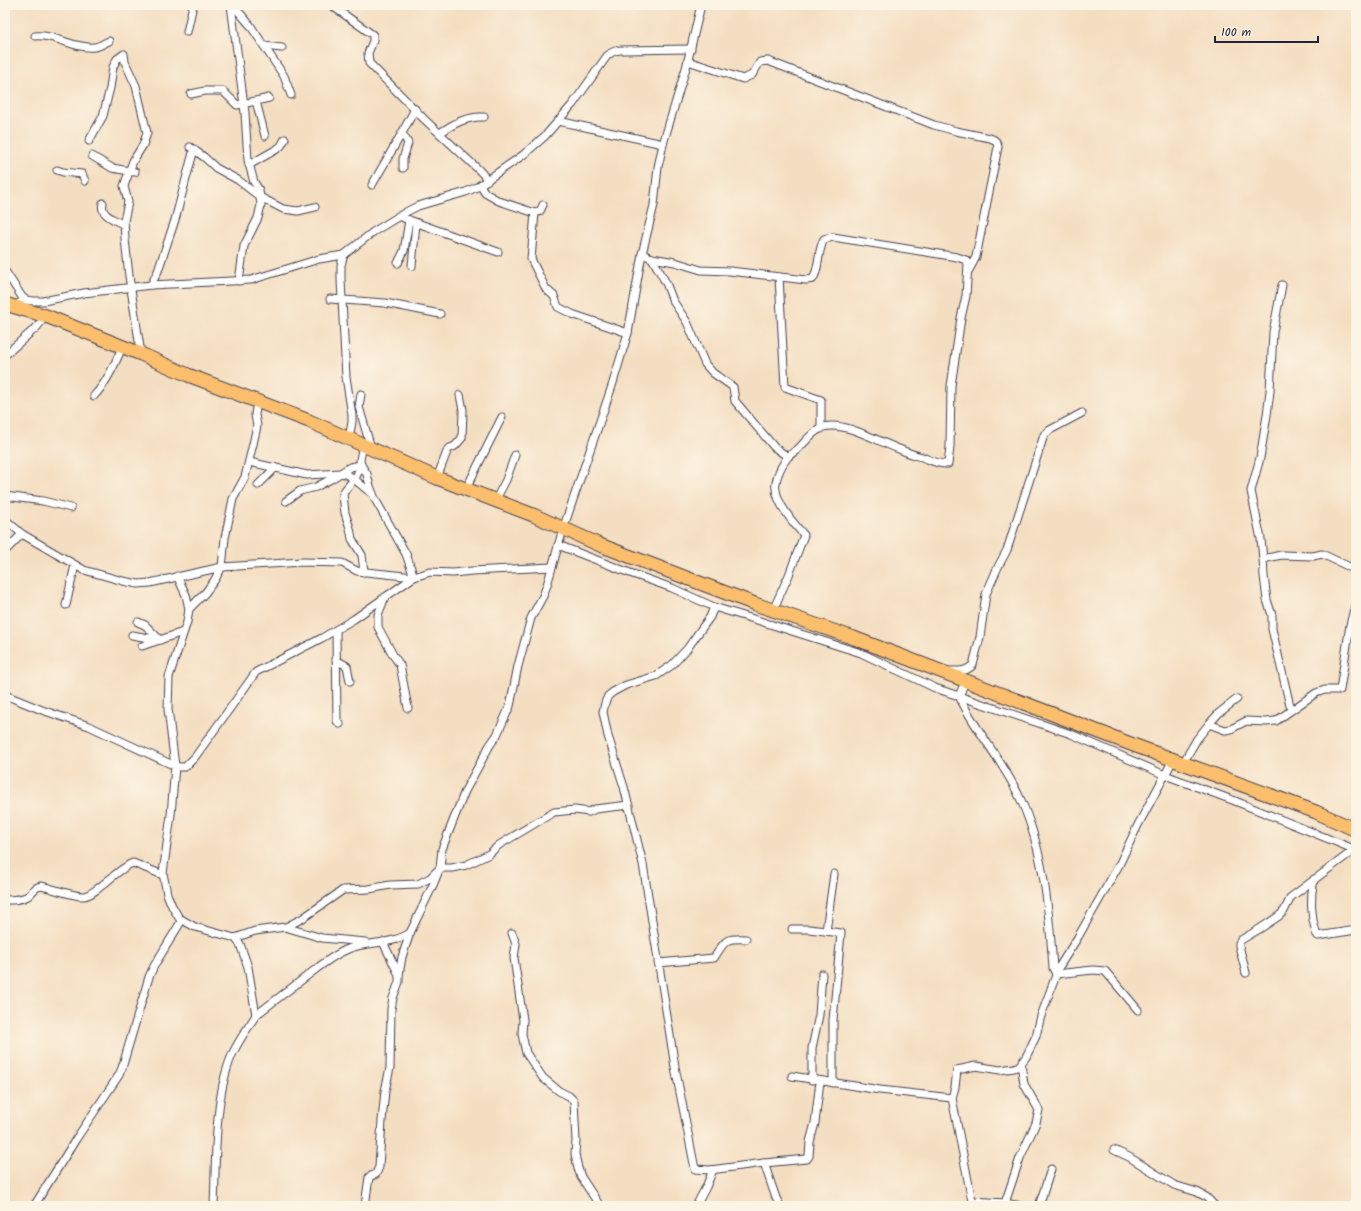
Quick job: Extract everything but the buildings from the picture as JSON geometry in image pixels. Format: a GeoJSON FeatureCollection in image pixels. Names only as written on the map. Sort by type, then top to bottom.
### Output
{"type":"FeatureCollection","features":[{"type":"Feature","properties":{"kind":"highway"},"geometry":{"type":"LineString","coordinates":[[9,305],[46,316],[141,354],[188,375],[309,421],[438,478],[496,500],[600,545],[772,610],[854,638],[965,682],[1316,812],[1356,830]]}},
{"type":"Feature","properties":{"kind":"street"},"geometry":{"type":"LineString","coordinates":[[187,32],[193,5]]}},
{"type":"Feature","properties":{"kind":"street"},"geometry":{"type":"LineString","coordinates":[[232,5],[250,25],[284,76],[291,95]]}},
{"type":"Feature","properties":{"kind":"street"},"geometry":{"type":"LineString","coordinates":[[232,5],[244,103],[249,165],[252,176],[259,190],[261,205],[258,218],[244,246],[238,281]]}},
{"type":"Feature","properties":{"kind":"street"},"geometry":{"type":"LineString","coordinates":[[331,5],[373,35],[373,41],[368,53],[369,63],[488,180]]}},
{"type":"Feature","properties":{"kind":"street"},"geometry":{"type":"LineString","coordinates":[[365,1206],[369,1177],[376,1174],[379,1167],[382,1121],[390,1058],[391,1009],[399,982],[402,957],[410,933],[429,895],[440,868],[442,849],[465,791],[497,735],[510,706],[518,666],[529,626],[543,596],[563,529],[600,424],[623,352],[628,333],[642,254],[654,205],[658,167],[663,144],[688,61],[701,5]]}},
{"type":"Feature","properties":{"kind":"street"},"geometry":{"type":"LineString","coordinates":[[35,36],[41,35],[64,42],[95,48],[109,41]]}},
{"type":"Feature","properties":{"kind":"street"},"geometry":{"type":"LineString","coordinates":[[264,46],[282,48]]}},
{"type":"Feature","properties":{"kind":"street"},"geometry":{"type":"LineString","coordinates":[[9,305],[26,300],[43,301],[84,293],[151,285],[251,280],[319,259],[344,255],[373,232],[398,216],[418,206],[460,194],[480,186],[534,146],[545,136],[585,89],[607,56],[615,50],[691,49]]}},
{"type":"Feature","properties":{"kind":"street"},"geometry":{"type":"LineString","coordinates":[[90,141],[103,116],[110,88],[113,67],[117,59],[124,54],[125,62],[136,86],[147,133],[143,145],[133,161],[132,172],[126,180],[124,186],[128,202],[124,225],[129,276],[141,354]]}},
{"type":"Feature","properties":{"kind":"street"},"geometry":{"type":"LineString","coordinates":[[688,61],[744,79],[752,75],[760,62],[768,61],[934,125],[995,140],[998,147],[981,236],[976,257],[968,271]]}},
{"type":"Feature","properties":{"kind":"street"},"geometry":{"type":"LineString","coordinates":[[191,94],[205,91],[223,92],[237,105],[269,98]]}},
{"type":"Feature","properties":{"kind":"street"},"geometry":{"type":"LineString","coordinates":[[256,101],[265,136]]}},
{"type":"Feature","properties":{"kind":"street"},"geometry":{"type":"LineString","coordinates":[[372,185],[415,109]]}},
{"type":"Feature","properties":{"kind":"street"},"geometry":{"type":"LineString","coordinates":[[440,133],[462,120],[475,117],[484,117]]}},
{"type":"Feature","properties":{"kind":"street"},"geometry":{"type":"LineString","coordinates":[[558,121],[663,144]]}},
{"type":"Feature","properties":{"kind":"street"},"geometry":{"type":"LineString","coordinates":[[402,133],[408,144],[402,159],[403,168]]}},
{"type":"Feature","properties":{"kind":"street"},"geometry":{"type":"LineString","coordinates":[[249,165],[282,146],[285,139]]}},
{"type":"Feature","properties":{"kind":"street"},"geometry":{"type":"LineString","coordinates":[[151,285],[158,271],[175,220],[192,148],[216,168],[247,186],[260,197],[283,209],[298,211],[315,207]]}},
{"type":"Feature","properties":{"kind":"street"},"geometry":{"type":"LineString","coordinates":[[92,156],[112,168],[132,172]]}},
{"type":"Feature","properties":{"kind":"street"},"geometry":{"type":"LineString","coordinates":[[57,170],[82,174],[85,181]]}},
{"type":"Feature","properties":{"kind":"street"},"geometry":{"type":"LineString","coordinates":[[480,186],[485,193],[499,201],[535,213],[540,211],[543,205]]}},
{"type":"Feature","properties":{"kind":"street"},"geometry":{"type":"LineString","coordinates":[[103,204],[102,207],[104,214],[124,225]]}},
{"type":"Feature","properties":{"kind":"street"},"geometry":{"type":"LineString","coordinates":[[535,213],[531,259],[546,289],[554,296],[558,307],[572,314],[628,333]]}},
{"type":"Feature","properties":{"kind":"street"},"geometry":{"type":"LineString","coordinates":[[398,216],[498,252]]}},
{"type":"Feature","properties":{"kind":"street"},"geometry":{"type":"LineString","coordinates":[[398,263],[404,251],[412,221]]}},
{"type":"Feature","properties":{"kind":"street"},"geometry":{"type":"LineString","coordinates":[[412,221],[412,266]]}},
{"type":"Feature","properties":{"kind":"street"},"geometry":{"type":"LineString","coordinates":[[642,254],[652,258],[675,262],[701,270],[730,271],[806,280],[813,279],[816,274],[818,254],[824,239],[833,237],[957,257],[966,260],[968,264],[966,296],[961,318],[951,386],[950,458],[948,464],[940,464],[844,428],[829,426],[821,428],[808,437],[796,451],[788,457],[777,478],[777,494],[791,521],[804,535],[789,575],[772,610]]}},
{"type":"Feature","properties":{"kind":"street"},"geometry":{"type":"LineString","coordinates":[[344,255],[341,265],[342,300],[346,377],[352,415],[349,439]]}},
{"type":"Feature","properties":{"kind":"street"},"geometry":{"type":"LineString","coordinates":[[652,258],[666,283],[673,301],[687,322],[705,364],[713,373],[732,387],[735,401],[774,447],[788,457]]}},
{"type":"Feature","properties":{"kind":"street"},"geometry":{"type":"LineString","coordinates":[[5,271],[22,297],[26,300]]}},
{"type":"Feature","properties":{"kind":"street"},"geometry":{"type":"LineString","coordinates":[[779,277],[785,387],[820,400],[821,428]]}},
{"type":"Feature","properties":{"kind":"street"},"geometry":{"type":"LineString","coordinates":[[1282,285],[1273,332],[1270,391],[1267,415],[1260,458],[1251,491],[1263,558],[1267,600],[1272,615],[1272,629],[1291,710]]}},
{"type":"Feature","properties":{"kind":"street"},"geometry":{"type":"LineString","coordinates":[[330,299],[385,303],[440,314]]}},
{"type":"Feature","properties":{"kind":"street"},"geometry":{"type":"LineString","coordinates":[[5,355],[37,327],[46,316]]}},
{"type":"Feature","properties":{"kind":"street"},"geometry":{"type":"LineString","coordinates":[[94,396],[100,390],[114,368],[122,347]]}},
{"type":"Feature","properties":{"kind":"street"},"geometry":{"type":"LineString","coordinates":[[361,394],[359,407],[367,446],[360,460],[361,465],[366,474],[372,493],[406,554],[414,577]]}},
{"type":"Feature","properties":{"kind":"street"},"geometry":{"type":"LineString","coordinates":[[438,478],[448,449],[455,446],[462,438],[463,410],[460,395]]}},
{"type":"Feature","properties":{"kind":"street"},"geometry":{"type":"LineString","coordinates":[[189,609],[209,587],[222,567],[225,538],[233,499],[245,476],[257,426],[255,415],[257,401]]}},
{"type":"Feature","properties":{"kind":"street"},"geometry":{"type":"LineString","coordinates":[[936,670],[962,671],[969,669],[972,665],[980,637],[986,594],[1007,550],[1044,435],[1050,430],[1082,413]]}},
{"type":"Feature","properties":{"kind":"street"},"geometry":{"type":"LineString","coordinates":[[466,489],[502,417]]}},
{"type":"Feature","properties":{"kind":"street"},"geometry":{"type":"LineString","coordinates":[[496,500],[506,480],[515,455]]}},
{"type":"Feature","properties":{"kind":"street"},"geometry":{"type":"LineString","coordinates":[[249,462],[306,475],[346,474],[355,479],[360,485],[372,493]]}},
{"type":"Feature","properties":{"kind":"street"},"geometry":{"type":"LineString","coordinates":[[286,501],[300,491],[331,480],[350,467],[361,465]]}},
{"type":"Feature","properties":{"kind":"street"},"geometry":{"type":"LineString","coordinates":[[361,465],[355,479],[343,494],[345,513],[352,539],[362,555],[364,572]]}},
{"type":"Feature","properties":{"kind":"street"},"geometry":{"type":"LineString","coordinates":[[258,485],[275,468]]}},
{"type":"Feature","properties":{"kind":"street"},"geometry":{"type":"LineString","coordinates":[[5,496],[43,501],[71,508]]}},
{"type":"Feature","properties":{"kind":"street"},"geometry":{"type":"LineString","coordinates":[[5,519],[22,534],[84,570],[138,584],[150,583],[222,567],[323,562],[342,563],[357,571],[414,577]]}},
{"type":"Feature","properties":{"kind":"street"},"geometry":{"type":"LineString","coordinates":[[5,551],[22,534]]}},
{"type":"Feature","properties":{"kind":"street"},"geometry":{"type":"LineString","coordinates":[[558,545],[672,588],[714,607],[861,653],[935,688],[1045,727],[1070,734],[1165,775],[1354,849],[1291,897],[1284,911],[1279,916],[1241,940],[1239,943],[1246,974]]}},
{"type":"Feature","properties":{"kind":"street"},"geometry":{"type":"LineString","coordinates":[[1263,558],[1281,555],[1313,556],[1322,554],[1356,570]]}},
{"type":"Feature","properties":{"kind":"street"},"geometry":{"type":"LineString","coordinates":[[66,605],[75,565]]}},
{"type":"Feature","properties":{"kind":"street"},"geometry":{"type":"LineString","coordinates":[[5,695],[42,710],[89,726],[175,766],[185,767],[196,757],[256,672],[302,650],[336,630],[414,577],[430,572],[453,573],[472,570],[552,567]]}},
{"type":"Feature","properties":{"kind":"street"},"geometry":{"type":"LineString","coordinates":[[177,576],[186,595],[189,609],[169,677],[169,724],[175,766],[171,815],[163,865],[165,887],[176,914],[189,925],[202,930],[235,938],[265,929],[286,927],[322,938],[371,944]]}},
{"type":"Feature","properties":{"kind":"street"},"geometry":{"type":"LineString","coordinates":[[385,597],[378,615],[378,627],[392,655],[400,665],[408,708]]}},
{"type":"Feature","properties":{"kind":"street"},"geometry":{"type":"LineString","coordinates":[[1209,724],[1226,730],[1246,721],[1276,721],[1316,693],[1325,690],[1340,690],[1350,625],[1356,601]]}},
{"type":"Feature","properties":{"kind":"street"},"geometry":{"type":"LineString","coordinates":[[714,607],[710,617],[695,638],[672,665],[656,676],[626,685],[612,692],[604,703],[603,712],[608,736],[628,804],[643,864],[675,1067],[695,1169],[713,1170],[807,1159],[815,1123],[816,1080],[812,1048],[819,1015],[822,974]]}},
{"type":"Feature","properties":{"kind":"street"},"geometry":{"type":"LineString","coordinates":[[138,622],[145,626],[160,640]]}},
{"type":"Feature","properties":{"kind":"street"},"geometry":{"type":"LineString","coordinates":[[336,630],[337,721],[340,724]]}},
{"type":"Feature","properties":{"kind":"street"},"geometry":{"type":"LineString","coordinates":[[142,646],[183,632]]}},
{"type":"Feature","properties":{"kind":"street"},"geometry":{"type":"LineString","coordinates":[[132,635],[160,640]]}},
{"type":"Feature","properties":{"kind":"street"},"geometry":{"type":"LineString","coordinates":[[336,660],[347,666],[350,681]]}},
{"type":"Feature","properties":{"kind":"street"},"geometry":{"type":"LineString","coordinates":[[965,682],[960,696],[972,721],[989,744],[1016,789],[1028,816],[1041,864],[1046,894],[1053,968],[1056,974]]}},
{"type":"Feature","properties":{"kind":"street"},"geometry":{"type":"LineString","coordinates":[[1020,1206],[1005,1203],[972,1204],[952,1098],[957,1070],[976,1066],[1000,1070],[1014,1068],[1026,1058],[1036,1036],[1041,1016],[1056,974],[1119,864],[1165,775],[1219,713],[1237,699]]}},
{"type":"Feature","properties":{"kind":"street"},"geometry":{"type":"LineString","coordinates":[[286,927],[343,890],[390,885],[418,884],[430,878],[440,868],[452,868],[466,865],[489,854],[499,845],[554,812],[575,810],[589,812],[594,809],[628,804]]}},
{"type":"Feature","properties":{"kind":"street"},"geometry":{"type":"LineString","coordinates":[[5,900],[21,899],[29,895],[37,887],[41,886],[85,896],[92,893],[123,868],[133,863],[163,875]]}},
{"type":"Feature","properties":{"kind":"street"},"geometry":{"type":"LineString","coordinates":[[826,931],[834,874]]}},
{"type":"Feature","properties":{"kind":"street"},"geometry":{"type":"LineString","coordinates":[[1314,879],[1311,899],[1316,933],[1318,936],[1356,930]]}},
{"type":"Feature","properties":{"kind":"street"},"geometry":{"type":"LineString","coordinates":[[34,1206],[76,1139],[119,1075],[149,977],[182,920]]}},
{"type":"Feature","properties":{"kind":"street"},"geometry":{"type":"LineString","coordinates":[[792,929],[809,929],[841,933],[833,1020],[833,1083]]}},
{"type":"Feature","properties":{"kind":"street"},"geometry":{"type":"LineString","coordinates":[[214,1206],[218,1130],[226,1076],[233,1052],[256,1016],[338,954],[349,949],[400,938],[410,933]]}},
{"type":"Feature","properties":{"kind":"street"},"geometry":{"type":"LineString","coordinates":[[512,933],[516,944],[514,958],[523,1020],[522,1034],[526,1053],[542,1078],[559,1092],[568,1096],[574,1101],[576,1141],[575,1154],[578,1168],[581,1177],[599,1206]]}},
{"type":"Feature","properties":{"kind":"street"},"geometry":{"type":"LineString","coordinates":[[235,938],[240,944],[245,957],[256,1016]]}},
{"type":"Feature","properties":{"kind":"street"},"geometry":{"type":"LineString","coordinates":[[658,963],[714,958],[723,944],[731,938],[746,939]]}},
{"type":"Feature","properties":{"kind":"street"},"geometry":{"type":"LineString","coordinates":[[383,942],[399,975]]}},
{"type":"Feature","properties":{"kind":"street"},"geometry":{"type":"LineString","coordinates":[[1056,974],[1093,970],[1105,971],[1138,1010]]}},
{"type":"Feature","properties":{"kind":"street"},"geometry":{"type":"LineString","coordinates":[[1005,1203],[1020,1158],[1036,1123],[1039,1110],[1024,1084],[1020,1064]]}},
{"type":"Feature","properties":{"kind":"street"},"geometry":{"type":"LineString","coordinates":[[792,1076],[902,1093],[952,1098]]}},
{"type":"Feature","properties":{"kind":"street"},"geometry":{"type":"LineString","coordinates":[[1114,1150],[1129,1157],[1174,1185],[1197,1192],[1206,1197],[1215,1206]]}},
{"type":"Feature","properties":{"kind":"street"},"geometry":{"type":"LineString","coordinates":[[764,1163],[780,1206]]}},
{"type":"Feature","properties":{"kind":"street"},"geometry":{"type":"LineString","coordinates":[[1039,1206],[1051,1169]]}},
{"type":"Feature","properties":{"kind":"street"},"geometry":{"type":"LineString","coordinates":[[696,1206],[713,1170]]}}]}
